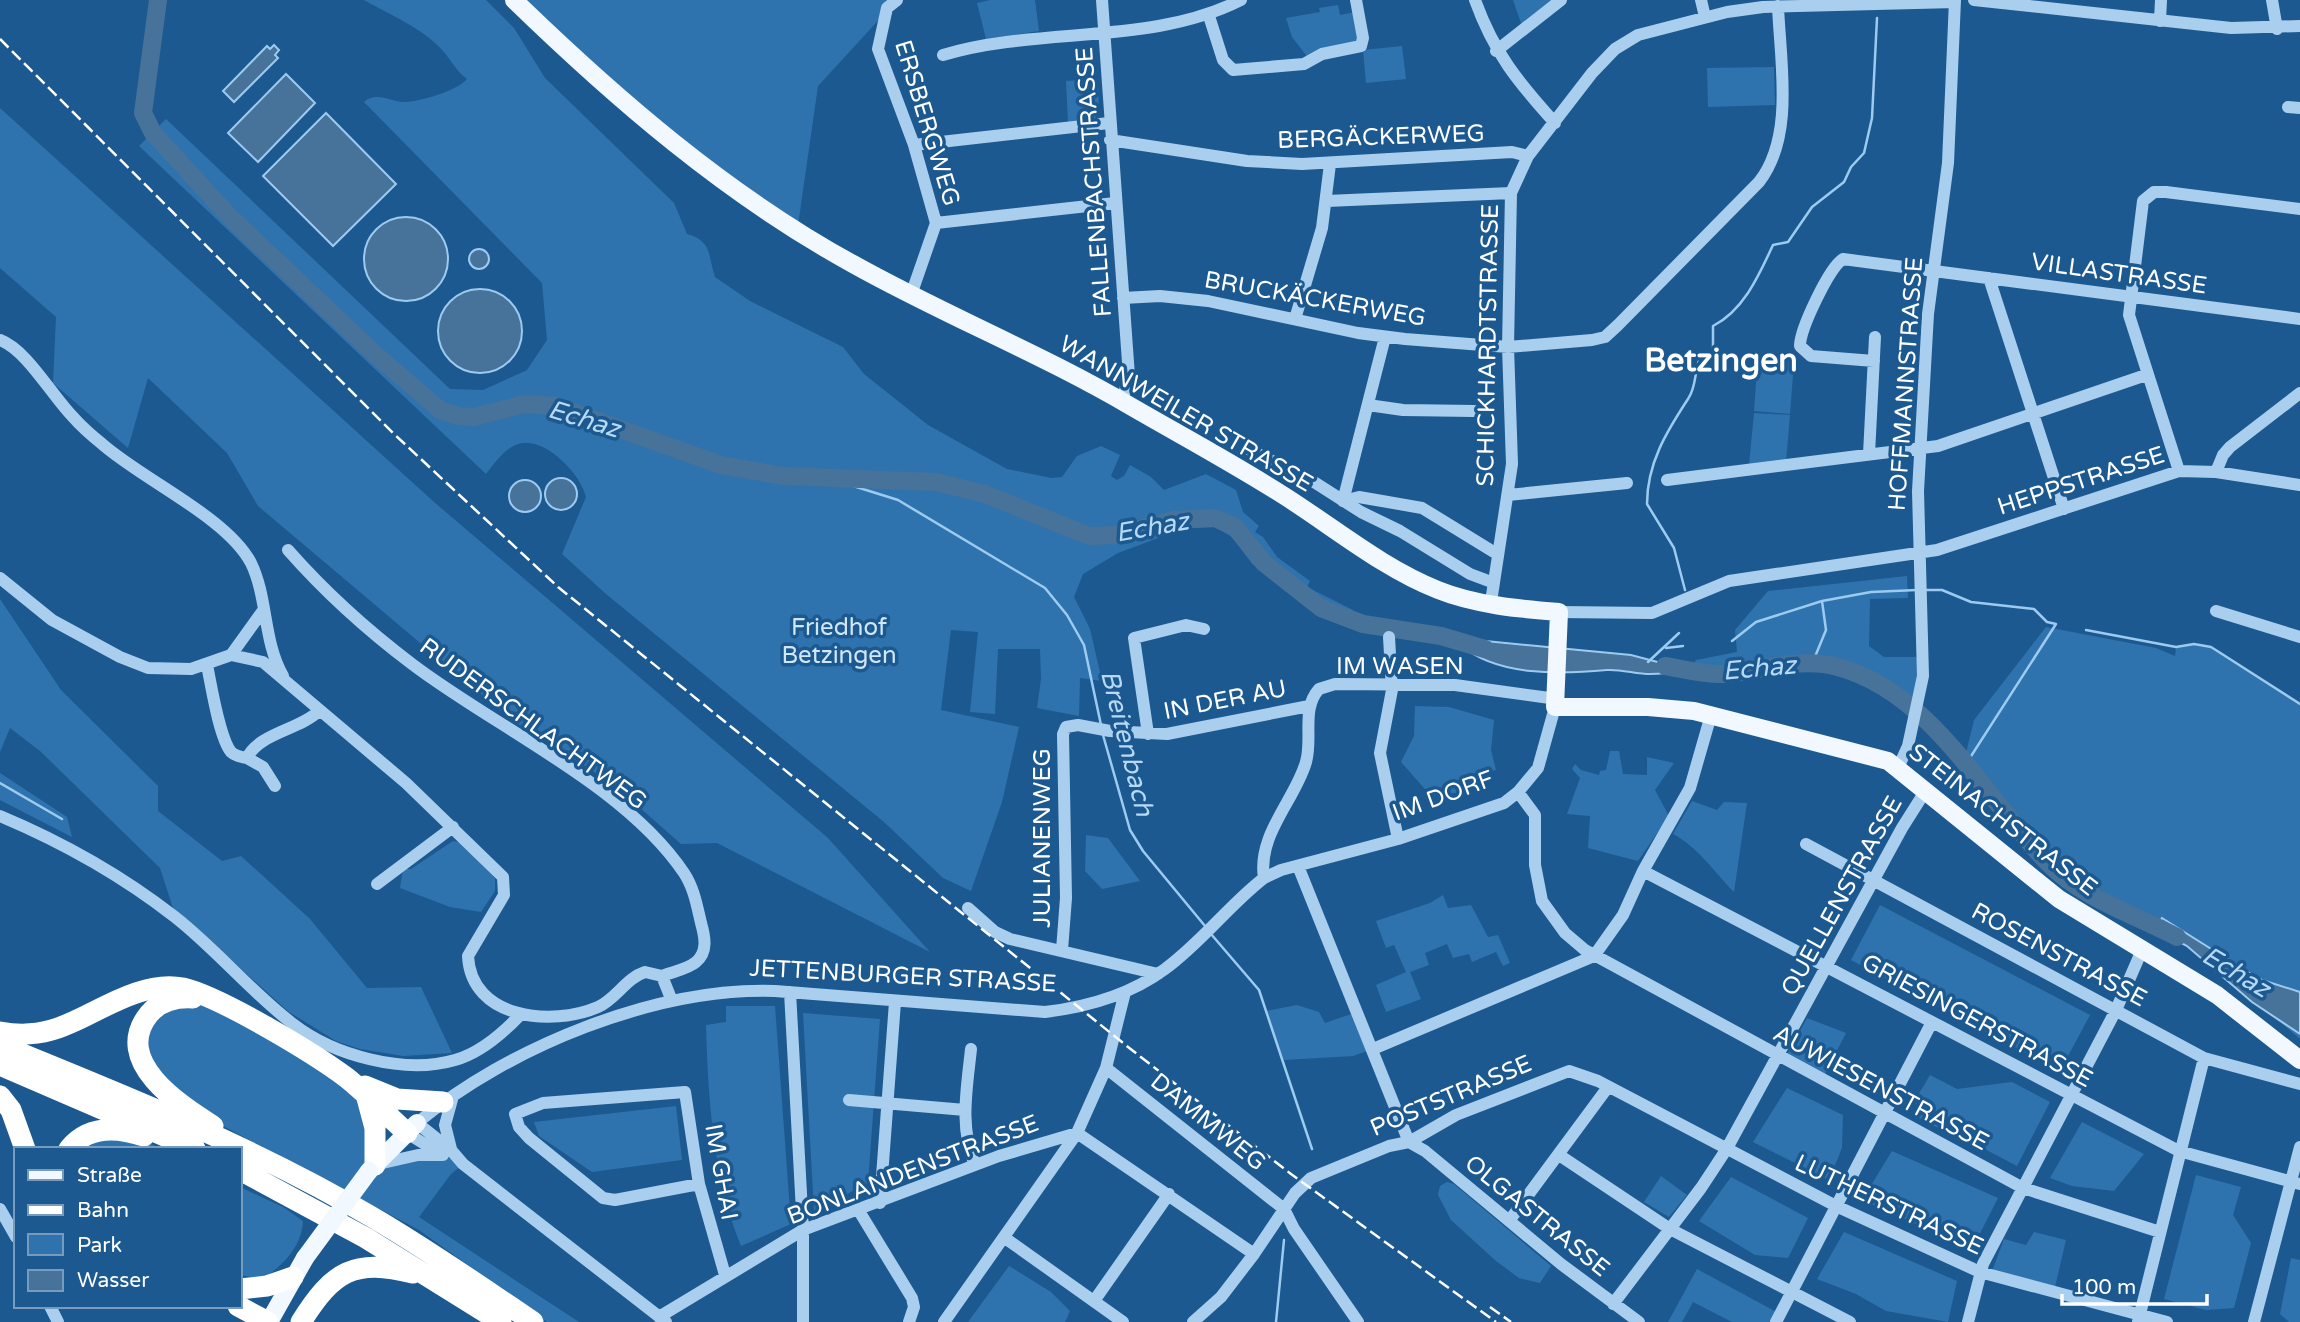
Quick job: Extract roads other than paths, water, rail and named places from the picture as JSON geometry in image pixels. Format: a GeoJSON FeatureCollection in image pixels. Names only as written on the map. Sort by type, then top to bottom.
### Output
{"type":"FeatureCollection","features":[{"type":"Feature","properties":{"kind":"highway"},"geometry":{"type":"LineString","coordinates":[[0,1032],[20,1034],[56,1030],[132,994],[152,988],[180,987],[213,1000],[375,1096],[412,1128]]}},
{"type":"Feature","properties":{"kind":"highway"},"geometry":{"type":"LineString","coordinates":[[213,1000],[177,998],[156,1008],[142,1026],[139,1051],[144,1066],[161,1088],[239,1147]]}},
{"type":"Feature","properties":{"kind":"highway"},"geometry":{"type":"LineString","coordinates":[[0,1045],[239,1147]]}},
{"type":"Feature","properties":{"kind":"highway"},"geometry":{"type":"LineString","coordinates":[[0,1065],[187,1147]]}},
{"type":"Feature","properties":{"kind":"highway"},"geometry":{"type":"LineString","coordinates":[[0,1096],[11,1110],[24,1147]]}},
{"type":"Feature","properties":{"kind":"highway"},"geometry":{"type":"LineString","coordinates":[[375,1096],[449,1098]]}},
{"type":"Feature","properties":{"kind":"highway"},"geometry":{"type":"LineString","coordinates":[[372,1168],[375,1096]]}},
{"type":"Feature","properties":{"kind":"highway"},"geometry":{"type":"LineString","coordinates":[[71,1147],[87,1134],[111,1129],[184,1147]]}},
{"type":"Feature","properties":{"kind":"highway"},"geometry":{"type":"LineString","coordinates":[[242,1149],[374,1218],[533,1322]]}},
{"type":"Feature","properties":{"kind":"highway"},"geometry":{"type":"LineString","coordinates":[[242,1171],[432,1277],[501,1322]]}},
{"type":"Feature","properties":{"kind":"highway"},"geometry":{"type":"LineString","coordinates":[[301,1322],[329,1284],[347,1271],[360,1266],[385,1266],[432,1277]]}},
{"type":"Feature","properties":{"kind":"highway"},"geometry":{"type":"LineString","coordinates":[[242,1289],[267,1286],[293,1277]]}},
{"type":"Feature","properties":{"kind":"highway"},"geometry":{"type":"LineString","coordinates":[[242,1308],[268,1322]]}},
{"type":"Feature","properties":{"kind":"main road","name":"WANNWEILER STRASSE"},"geometry":{"type":"LineString","coordinates":[[514,0],[623,100],[683,149],[797,230],[911,295],[1122,401],[1261,481],[1366,551],[1418,580],[1448,593],[1491,603],[1559,612]]}},
{"type":"Feature","properties":{"kind":"main road","name":"IM DORF"},"geometry":{"type":"LineString","coordinates":[[1556,703],[1559,676],[1559,612]]}},
{"type":"Feature","properties":{"kind":"main road","name":"STEINACHSTRASSE"},"geometry":{"type":"LineString","coordinates":[[1556,703],[1648,707],[1711,715],[1874,756],[1898,768],[2059,899],[2217,996],[2300,1060]]}},
{"type":"Feature","properties":{"kind":"main road","name":"JETTENBURGER STRASSE"},"geometry":{"type":"LineString","coordinates":[[268,1322],[305,1258],[372,1168],[412,1128]]}},
{"type":"Feature","properties":{"kind":"street","name":"ERSBERGWEG"},"geometry":{"type":"LineString","coordinates":[[897,0],[887,8],[878,49],[914,145],[936,223],[911,295]]}},
{"type":"Feature","properties":{"kind":"street","name":"FALLENBACHSTRASSE"},"geometry":{"type":"LineString","coordinates":[[1102,0],[1129,380],[1122,401]]}},
{"type":"Feature","properties":{"kind":"street"},"geometry":{"type":"LineString","coordinates":[[943,55],[1013,40],[1104,33],[1209,16],[1241,0]]}},
{"type":"Feature","properties":{"kind":"street"},"geometry":{"type":"LineString","coordinates":[[1209,16],[1225,65],[1233,70],[1244,71],[1304,64],[1322,54],[1361,46],[1363,38],[1356,0]]}},
{"type":"Feature","properties":{"kind":"street"},"geometry":{"type":"LineString","coordinates":[[1475,0],[1496,51],[1510,72],[1555,123]]}},
{"type":"Feature","properties":{"kind":"street"},"geometry":{"type":"LineString","coordinates":[[1496,51],[1561,0]]}},
{"type":"Feature","properties":{"kind":"street"},"geometry":{"type":"LineString","coordinates":[[1700,0],[1704,17]]}},
{"type":"Feature","properties":{"kind":"street"},"geometry":{"type":"LineString","coordinates":[[1974,0],[2161,21],[2277,29],[2300,26]]}},
{"type":"Feature","properties":{"kind":"street"},"geometry":{"type":"LineString","coordinates":[[2161,0],[2161,21]]}},
{"type":"Feature","properties":{"kind":"street"},"geometry":{"type":"LineString","coordinates":[[2272,0],[2277,29]]}},
{"type":"Feature","properties":{"kind":"street","name":"SCHICKHARDTSTRASSE"},"geometry":{"type":"LineString","coordinates":[[1491,603],[1511,464],[1508,347],[1511,193],[1528,156],[1592,73],[1615,50],[1659,27],[1746,8],[1955,1]]}},
{"type":"Feature","properties":{"kind":"street","name":"HOFFMANNSTRASSE"},"geometry":{"type":"LineString","coordinates":[[1898,768],[1913,725],[1924,668],[1918,554],[1920,448],[1933,270],[1948,163],[1955,1]]}},
{"type":"Feature","properties":{"kind":"street","name":"BRUCKÄCKERWEG"},"geometry":{"type":"LineString","coordinates":[[1123,298],[1178,298],[1385,337],[1508,347],[1605,337],[1759,182],[1772,163],[1778,140],[1778,6]]}},
{"type":"Feature","properties":{"kind":"street"},"geometry":{"type":"LineString","coordinates":[[914,145],[967,136],[1109,123]]}},
{"type":"Feature","properties":{"kind":"street","name":"BERGÄCKERWEG"},"geometry":{"type":"LineString","coordinates":[[1110,140],[1261,162],[1330,164],[1503,153],[1528,156]]}},
{"type":"Feature","properties":{"kind":"street"},"geometry":{"type":"LineString","coordinates":[[1295,319],[1320,238],[1330,164]]}},
{"type":"Feature","properties":{"kind":"street"},"geometry":{"type":"LineString","coordinates":[[2179,471],[2130,325],[2129,297],[2140,209],[2147,195],[2166,192],[2300,209]]}},
{"type":"Feature","properties":{"kind":"street"},"geometry":{"type":"LineString","coordinates":[[1327,201],[1511,193]]}},
{"type":"Feature","properties":{"kind":"street","name":"ERSBERGWEG"},"geometry":{"type":"LineString","coordinates":[[936,223],[1115,203]]}},
{"type":"Feature","properties":{"kind":"street","name":"VILLASTRASSE"},"geometry":{"type":"LineString","coordinates":[[1874,361],[1821,358],[1802,351],[1802,333],[1835,265],[1848,259],[2300,319]]}},
{"type":"Feature","properties":{"kind":"street"},"geometry":{"type":"LineString","coordinates":[[1989,278],[2064,509]]}},
{"type":"Feature","properties":{"kind":"street"},"geometry":{"type":"LineString","coordinates":[[1343,501],[1385,337]]}},
{"type":"Feature","properties":{"kind":"street"},"geometry":{"type":"LineString","coordinates":[[1869,454],[1875,337]]}},
{"type":"Feature","properties":{"kind":"street"},"geometry":{"type":"LineString","coordinates":[[0,340],[17,351],[72,417],[103,445],[232,539],[251,564],[278,666],[290,684]]}},
{"type":"Feature","properties":{"kind":"street"},"geometry":{"type":"LineString","coordinates":[[1667,480],[1938,446],[2146,375]]}},
{"type":"Feature","properties":{"kind":"street"},"geometry":{"type":"LineString","coordinates":[[2216,472],[2230,447],[2300,393]]}},
{"type":"Feature","properties":{"kind":"street"},"geometry":{"type":"LineString","coordinates":[[1368,405],[1403,410],[1474,411]]}},
{"type":"Feature","properties":{"kind":"street"},"geometry":{"type":"LineString","coordinates":[[1250,450],[1307,478],[1469,574],[1494,583]]}},
{"type":"Feature","properties":{"kind":"street","name":"HEPPSTRASSE"},"geometry":{"type":"LineString","coordinates":[[1559,612],[1652,613],[1729,581],[1918,554],[2179,471],[2216,472],[2300,485]]}},
{"type":"Feature","properties":{"kind":"street"},"geometry":{"type":"LineString","coordinates":[[1508,495],[1627,483]]}},
{"type":"Feature","properties":{"kind":"street"},"geometry":{"type":"LineString","coordinates":[[1343,501],[1359,497],[1422,508],[1497,554]]}},
{"type":"Feature","properties":{"kind":"street","name":"RUDERSCHLACHTWEG"},"geometry":{"type":"LineString","coordinates":[[288,550],[349,613],[412,665],[622,808],[667,852],[685,874],[693,892],[706,941],[702,954],[695,963],[662,976],[650,972],[639,974],[607,1003],[583,1012],[544,1018],[520,1015]]}},
{"type":"Feature","properties":{"kind":"street"},"geometry":{"type":"LineString","coordinates":[[0,578],[52,620],[120,657],[163,670],[207,665],[231,655],[262,612]]}},
{"type":"Feature","properties":{"kind":"street"},"geometry":{"type":"LineString","coordinates":[[2216,611],[2300,637]]}},
{"type":"Feature","properties":{"kind":"street"},"geometry":{"type":"LineString","coordinates":[[1148,734],[1133,638],[1186,625],[1204,629]]}},
{"type":"Feature","properties":{"kind":"street"},"geometry":{"type":"LineString","coordinates":[[1389,637],[1392,684],[1380,753],[1398,839]]}},
{"type":"Feature","properties":{"kind":"street"},"geometry":{"type":"LineString","coordinates":[[0,816],[81,855],[138,889],[195,933],[282,1015],[307,1034],[340,1050],[391,1062],[433,1064],[456,1060],[484,1046],[520,1015],[489,997],[471,974],[469,951],[503,897],[506,885],[495,867],[393,771],[263,662],[231,655]]}},
{"type":"Feature","properties":{"kind":"street"},"geometry":{"type":"LineString","coordinates":[[207,665],[212,695],[229,749],[263,766],[275,786]]}},
{"type":"Feature","properties":{"kind":"street","name":"IM WASEN"},"geometry":{"type":"LineString","coordinates":[[1264,878],[1264,858],[1271,836],[1307,760],[1310,706],[1314,694],[1327,686],[1455,684],[1531,695],[1556,703]]}},
{"type":"Feature","properties":{"kind":"street","name":"IM DORF"},"geometry":{"type":"LineString","coordinates":[[1282,870],[1482,813],[1518,792],[1538,768],[1556,703]]}},
{"type":"Feature","properties":{"kind":"street","name":"IN DER AU"},"geometry":{"type":"LineString","coordinates":[[1066,727],[1072,724],[1110,731],[1167,734],[1310,706]]}},
{"type":"Feature","properties":{"kind":"street"},"geometry":{"type":"LineString","coordinates":[[247,758],[258,744],[303,723],[319,711]]}},
{"type":"Feature","properties":{"kind":"street"},"geometry":{"type":"LineString","coordinates":[[1373,1049],[1594,956],[1623,915],[1643,871],[1690,788],[1711,715]]}},
{"type":"Feature","properties":{"kind":"street","name":"JULIANENWEG"},"geometry":{"type":"LineString","coordinates":[[1062,950],[1066,898],[1063,734],[1066,727]]}},
{"type":"Feature","properties":{"kind":"street","name":"QUELLENSTRASSE"},"geometry":{"type":"LineString","coordinates":[[1613,1304],[1726,1150],[1926,790]]}},
{"type":"Feature","properties":{"kind":"street","name":"AUWIESENSTRASSE"},"geometry":{"type":"LineString","coordinates":[[1518,792],[1535,815],[1535,865],[1542,901],[1565,933],[1594,956],[1776,1057],[2023,1188],[2160,1232]]}},
{"type":"Feature","properties":{"kind":"street"},"geometry":{"type":"LineString","coordinates":[[377,884],[453,827]]}},
{"type":"Feature","properties":{"kind":"street","name":"ROSENSTRASSE"},"geometry":{"type":"LineString","coordinates":[[1806,844],[2204,1058],[2300,1084]]}},
{"type":"Feature","properties":{"kind":"street"},"geometry":{"type":"LineString","coordinates":[[1298,866],[1328,947],[1373,1049],[1409,1142]]}},
{"type":"Feature","properties":{"kind":"street","name":"JETTENBURGER STRASSE"},"geometry":{"type":"LineString","coordinates":[[412,1128],[486,1072],[547,1043],[672,1002],[739,991],[790,992],[1045,1012],[1073,1008],[1125,992],[1158,974],[1264,878],[1282,870]]}},
{"type":"Feature","properties":{"kind":"street","name":"GRIESINGERSTRASSE"},"geometry":{"type":"LineString","coordinates":[[1643,871],[2179,1151],[2295,1183]]}},
{"type":"Feature","properties":{"kind":"street"},"geometry":{"type":"LineString","coordinates":[[968,908],[1003,937],[1158,974]]}},
{"type":"Feature","properties":{"kind":"street"},"geometry":{"type":"LineString","coordinates":[[1968,1322],[1980,1272],[2116,1010],[2142,950]]}},
{"type":"Feature","properties":{"kind":"street"},"geometry":{"type":"LineString","coordinates":[[662,976],[672,1002]]}},
{"type":"Feature","properties":{"kind":"street"},"geometry":{"type":"LineString","coordinates":[[790,992],[803,1230],[803,1322]]}},
{"type":"Feature","properties":{"kind":"street"},"geometry":{"type":"LineString","coordinates":[[944,1322],[1077,1133],[1105,1068],[1125,992]]}},
{"type":"Feature","properties":{"kind":"street"},"geometry":{"type":"LineString","coordinates":[[880,1203],[895,1002]]}},
{"type":"Feature","properties":{"kind":"street"},"geometry":{"type":"LineString","coordinates":[[1776,1322],[1932,1022]]}},
{"type":"Feature","properties":{"kind":"street"},"geometry":{"type":"LineString","coordinates":[[971,1049],[965,1110],[966,1135],[975,1165]]}},
{"type":"Feature","properties":{"kind":"street"},"geometry":{"type":"LineString","coordinates":[[2138,1318],[2204,1058]]}},
{"type":"Feature","properties":{"kind":"street","name":"DAMMWEG"},"geometry":{"type":"LineString","coordinates":[[1105,1068],[1284,1209]]}},
{"type":"Feature","properties":{"kind":"street","name":"POSTSTRASSE"},"geometry":{"type":"LineString","coordinates":[[1193,1322],[1220,1297],[1302,1186],[1322,1172],[1389,1146],[1409,1142],[1456,1115],[1562,1072],[1575,1072],[1608,1087]]}},
{"type":"Feature","properties":{"kind":"street"},"geometry":{"type":"LineString","coordinates":[[1509,1221],[1608,1087]]}},
{"type":"Feature","properties":{"kind":"street","name":"LUTHERSTRASSE"},"geometry":{"type":"LineString","coordinates":[[1608,1087],[1836,1206],[1980,1272],[2138,1318],[2167,1322]]}},
{"type":"Feature","properties":{"kind":"street","name":"IM GHAI"},"geometry":{"type":"LineString","coordinates":[[699,1184],[615,1200],[603,1198],[529,1138],[515,1116],[517,1112],[543,1103],[681,1090],[687,1096],[699,1184],[725,1275]]}},
{"type":"Feature","properties":{"kind":"street"},"geometry":{"type":"LineString","coordinates":[[447,1153],[445,1125],[449,1098]]}},
{"type":"Feature","properties":{"kind":"street"},"geometry":{"type":"LineString","coordinates":[[849,1100],[965,1110]]}},
{"type":"Feature","properties":{"kind":"street"},"geometry":{"type":"LineString","coordinates":[[412,1128],[463,1164],[662,1319]]}},
{"type":"Feature","properties":{"kind":"street"},"geometry":{"type":"LineString","coordinates":[[1077,1133],[1254,1254]]}},
{"type":"Feature","properties":{"kind":"street","name":"BONLANDENSTRASSE"},"geometry":{"type":"LineString","coordinates":[[662,1319],[725,1275],[803,1230],[1041,1141],[1077,1133]]}},
{"type":"Feature","properties":{"kind":"street","name":"OLGASTRASSE"},"geometry":{"type":"LineString","coordinates":[[1409,1142],[1425,1151],[1509,1221],[1639,1322]]}},
{"type":"Feature","properties":{"kind":"street"},"geometry":{"type":"LineString","coordinates":[[2254,1322],[2295,1183],[2300,1147]]}},
{"type":"Feature","properties":{"kind":"street"},"geometry":{"type":"LineString","coordinates":[[372,1168],[418,1155],[447,1153]]}},
{"type":"Feature","properties":{"kind":"street"},"geometry":{"type":"LineString","coordinates":[[1559,1155],[1670,1229],[1850,1322]]}},
{"type":"Feature","properties":{"kind":"street"},"geometry":{"type":"LineString","coordinates":[[1094,1301],[1169,1194]]}},
{"type":"Feature","properties":{"kind":"street"},"geometry":{"type":"LineString","coordinates":[[0,1209],[14,1234]]}},
{"type":"Feature","properties":{"kind":"street"},"geometry":{"type":"LineString","coordinates":[[1284,1209],[1294,1229],[1358,1322]]}},
{"type":"Feature","properties":{"kind":"street"},"geometry":{"type":"LineString","coordinates":[[859,1211],[912,1298],[914,1307],[909,1322]]}},
{"type":"Feature","properties":{"kind":"street"},"geometry":{"type":"LineString","coordinates":[[1005,1238],[1123,1322]]}},
{"type":"Feature","properties":{"kind":"water"},"geometry":{"type":"Polygon","coordinates":[[[274,45],[279,50],[275,55],[278,58],[234,102],[223,91],[267,46],[270,49],[274,45]]]}},
{"type":"Feature","properties":{"kind":"water"},"geometry":{"type":"Polygon","coordinates":[[[286,74],[315,103],[258,162],[228,133],[286,74]]]}},
{"type":"Feature","properties":{"kind":"water"},"geometry":{"type":"Polygon","coordinates":[[[326,113],[396,184],[333,246],[263,176],[326,113]]]}},
{"type":"Feature","properties":{"kind":"water"},"geometry":{"type":"Polygon","coordinates":[[[398,217],[414,217],[430,224],[441,235],[448,251],[445,275],[436,289],[414,301],[398,301],[382,294],[371,283],[364,267],[364,251],[371,235],[382,224],[398,217]]]}},
{"type":"Feature","properties":{"kind":"water"},"geometry":{"type":"Polygon","coordinates":[[[479,249],[486,252],[489,259],[486,266],[479,269],[472,266],[469,259],[472,252],[479,249]]]}},
{"type":"Feature","properties":{"kind":"water"},"geometry":{"type":"Polygon","coordinates":[[[480,289],[496,292],[510,301],[519,315],[522,331],[519,347],[510,361],[496,370],[480,373],[464,370],[450,361],[441,347],[438,331],[441,315],[450,301],[464,292],[480,289]]]}},
{"type":"Feature","properties":{"kind":"water"},"geometry":{"type":"Polygon","coordinates":[[[561,478],[572,483],[577,494],[572,505],[561,510],[550,505],[545,494],[550,483],[561,478]]]}},
{"type":"Feature","properties":{"kind":"water"},"geometry":{"type":"Polygon","coordinates":[[[525,480],[536,485],[541,496],[536,507],[525,512],[514,507],[509,496],[514,485],[525,480]]]}},
{"type":"Feature","properties":{"kind":"water"},"geometry":{"type":"Polygon","coordinates":[[[1475,640],[1631,655],[1688,670],[1650,674],[1612,670],[1531,671],[1493,663],[1461,645],[1462,642],[1475,640]]]}},
{"type":"Feature","properties":{"kind":"water"},"geometry":{"type":"Polygon","coordinates":[[[2162,918],[2259,979],[2300,992],[2300,1034],[2252,1002],[2187,946],[2156,929],[2162,918]]]}},
{"type":"Feature","properties":{"kind":"waterway","name":"Echaz"},"geometry":{"type":"LineString","coordinates":[[158,0],[143,113],[153,133],[229,216],[376,355],[440,410],[458,416],[474,417],[525,404],[555,406],[721,465],[783,476],[936,482],[985,494],[1089,536],[1117,535],[1173,520],[1215,518],[1235,527],[1264,563],[1321,608],[1363,624],[1441,636],[1485,649]]}},
{"type":"Feature","properties":{"kind":"waterway"},"geometry":{"type":"LineString","coordinates":[[1685,590],[1674,548],[1647,504],[1654,461],[1691,394],[1700,358],[1713,352],[1713,326],[1742,301],[1773,245],[1788,242],[1812,207],[1844,182],[1851,167],[1864,153],[1872,118],[1877,18]]}},
{"type":"Feature","properties":{"kind":"waterway","name":"Breitenbach"},"geometry":{"type":"LineString","coordinates":[[831,479],[898,500],[1045,588],[1067,615],[1084,645],[1101,725]]}},
{"type":"Feature","properties":{"kind":"waterway"},"geometry":{"type":"LineString","coordinates":[[1732,641],[1756,622],[1822,601],[1871,592],[1917,590]]}},
{"type":"Feature","properties":{"kind":"waterway"},"geometry":{"type":"LineString","coordinates":[[1924,590],[1942,590],[1971,602],[2034,609],[2047,622],[2056,624],[1966,764]]}},
{"type":"Feature","properties":{"kind":"waterway"},"geometry":{"type":"LineString","coordinates":[[1812,664],[1826,630],[1822,601]]}},
{"type":"Feature","properties":{"kind":"waterway"},"geometry":{"type":"LineString","coordinates":[[2086,630],[2176,647],[2194,644],[2211,647],[2300,704]]}},
{"type":"Feature","properties":{"kind":"waterway"},"geometry":{"type":"LineString","coordinates":[[1648,662],[1679,633]]}},
{"type":"Feature","properties":{"kind":"waterway"},"geometry":{"type":"LineString","coordinates":[[1666,648],[1683,646]]}},
{"type":"Feature","properties":{"kind":"waterway","name":"Echaz"},"geometry":{"type":"LineString","coordinates":[[1665,666],[1723,674],[1809,663],[1838,667],[1872,680],[1902,699],[1929,723],[1955,750],[2024,837],[2062,875],[2093,896],[2177,937]]}},
{"type":"Feature","properties":{"kind":"waterway","name":"Breitenbach"},"geometry":{"type":"LineString","coordinates":[[1103,735],[1130,830],[1143,851],[1205,926]]}},
{"type":"Feature","properties":{"kind":"waterway"},"geometry":{"type":"LineString","coordinates":[[0,783],[62,819]]}},
{"type":"Feature","properties":{"kind":"waterway","name":"Breitenbach"},"geometry":{"type":"LineString","coordinates":[[1211,934],[1259,990],[1312,1149]]}},
{"type":"Feature","properties":{"kind":"waterway","name":"Breitenbach"},"geometry":{"type":"LineString","coordinates":[[1276,1322],[1284,1240]]}},
{"type":"Feature","properties":{"kind":"railway"},"geometry":{"type":"LineString","coordinates":[[0,39],[393,433],[558,587],[1128,1047],[1291,1174],[1496,1322]]}},
{"type":"Feature","properties":{"kind":"railway"},"geometry":{"type":"LineString","coordinates":[[1490,1307],[1511,1322]]}},
{"type":"Feature","properties":{"kind":"district","name":"Betzingen"},"geometry":{"type":"Point","coordinates":[1721,361]}},
{"type":"Feature","properties":{"kind":"park label","name":"Friedhof Betzingen"},"geometry":{"type":"Point","coordinates":[839,641]}}]}
